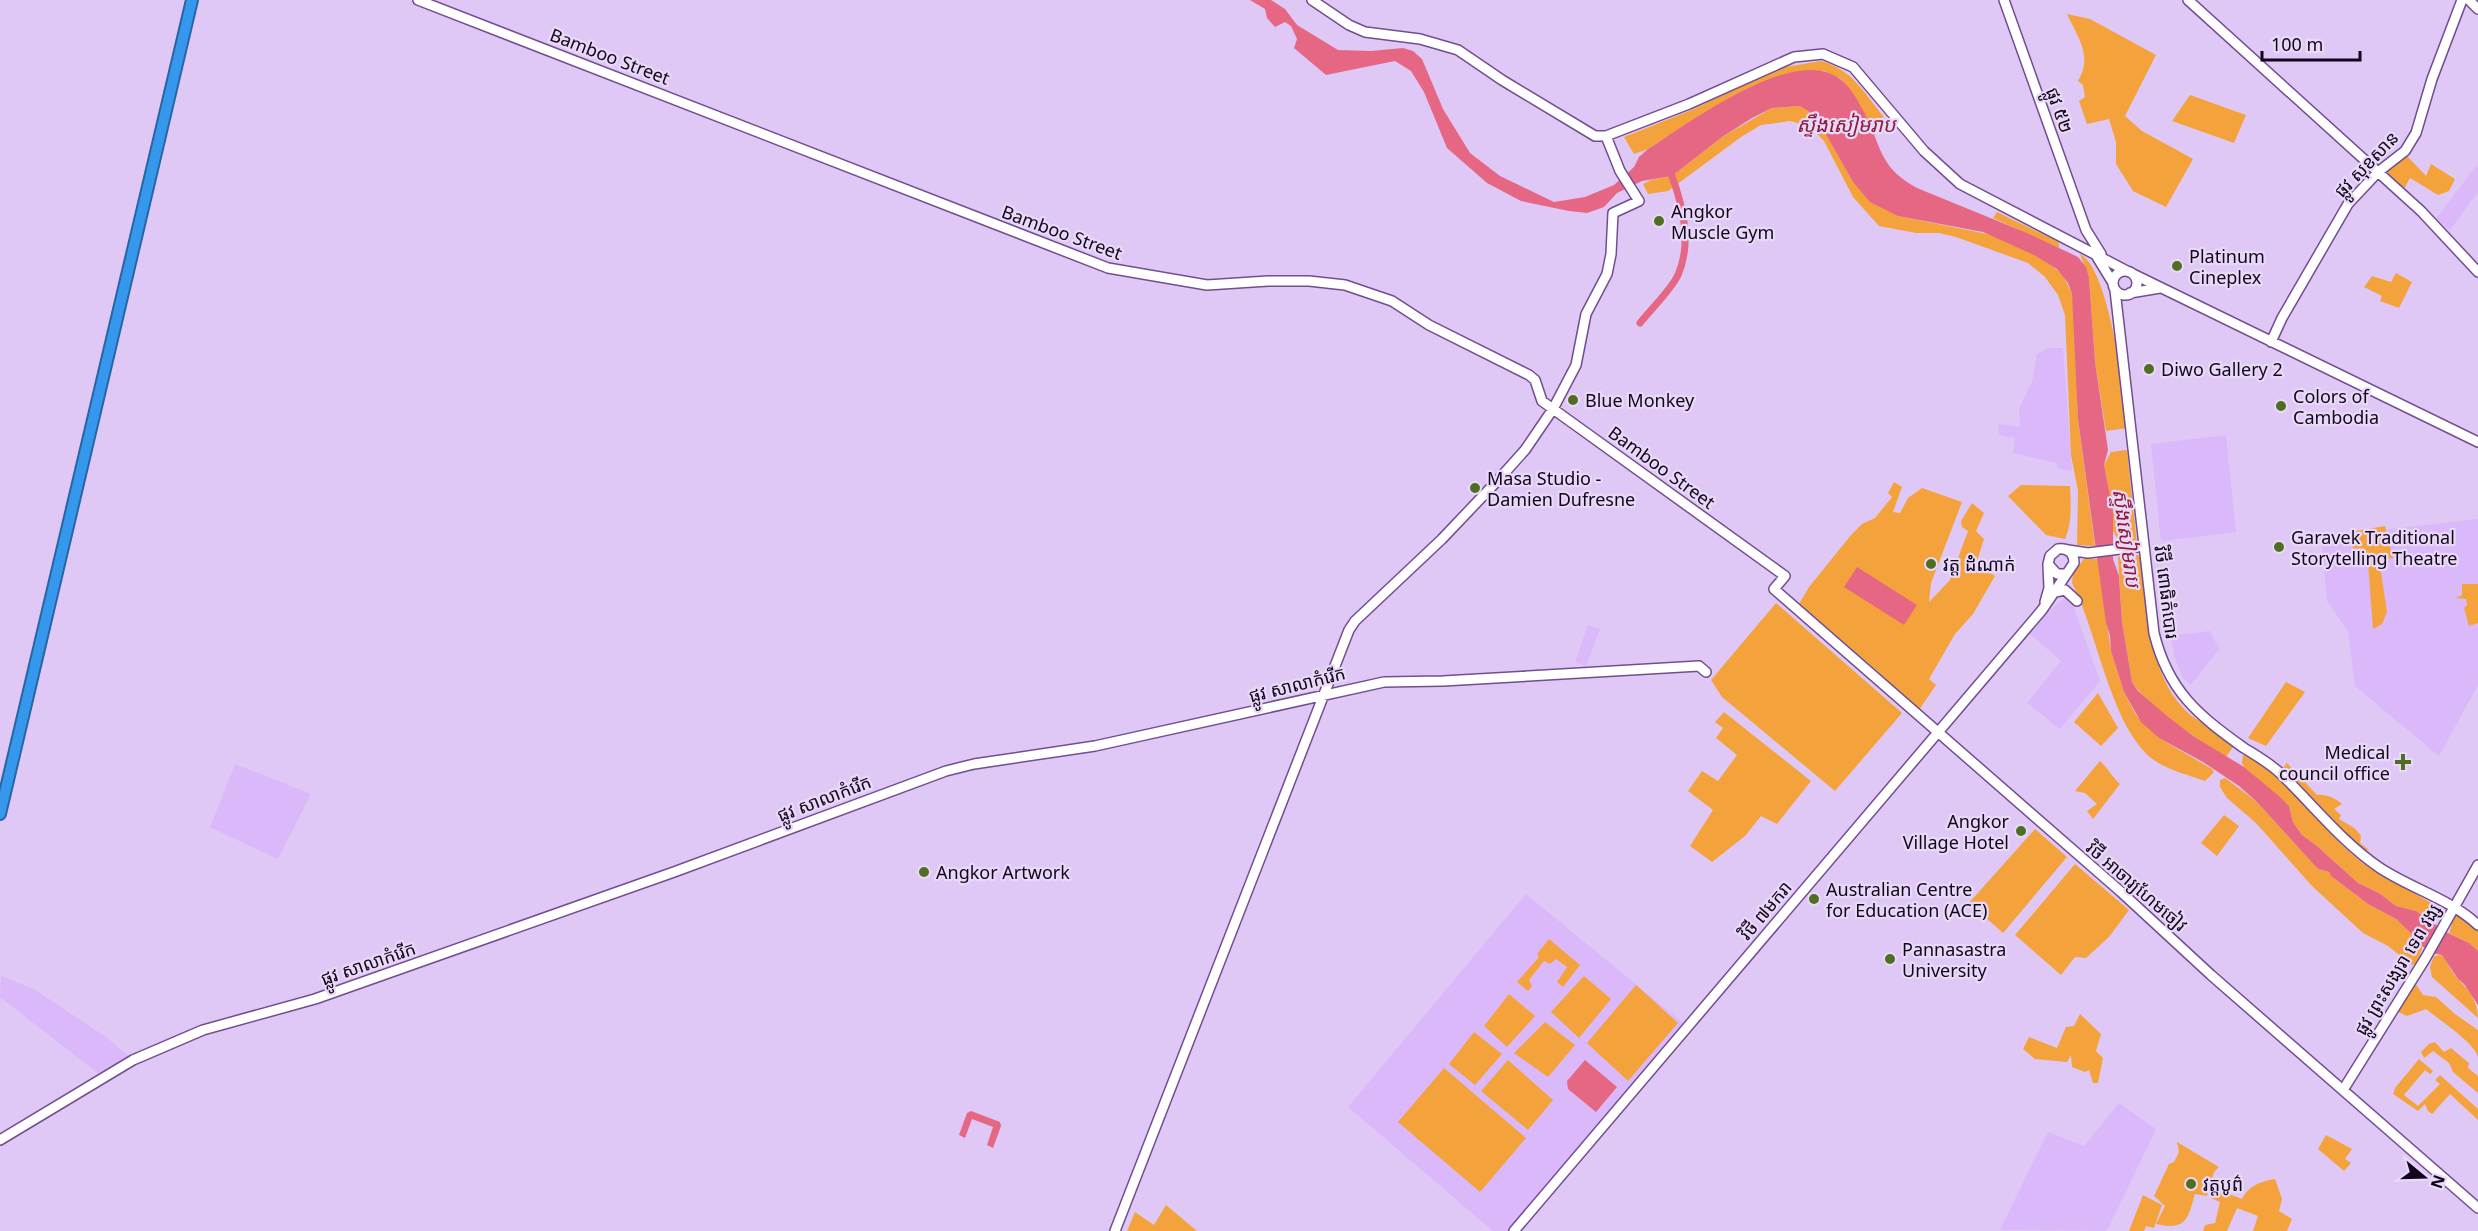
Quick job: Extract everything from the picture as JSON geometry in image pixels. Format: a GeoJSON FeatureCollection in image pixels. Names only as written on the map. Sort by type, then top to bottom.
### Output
{"type":"FeatureCollection","features":[{"type":"Feature","properties":{"kind":"highway"},"geometry":{"type":"LineString","coordinates":[[0,814],[192,0]]}},
{"type":"Feature","properties":{"kind":"street","name":"Bamboo Street"},"geometry":{"type":"LineString","coordinates":[[418,0],[1108,268],[1207,285],[1268,281],[1309,281],[1345,285],[1392,301],[1429,326],[1531,376],[1540,399],[1785,576],[1774,589]]}},
{"type":"Feature","properties":{"kind":"street"},"geometry":{"type":"LineString","coordinates":[[1312,0],[1349,25],[1365,32],[1420,39],[1458,50],[1502,80],[1595,136],[1606,136],[1689,104],[1794,57],[1823,54],[1853,67],[1924,151],[1960,184],[2085,239],[2095,253],[2130,273],[2478,442]]}},
{"type":"Feature","properties":{"kind":"street","name":"ផ្លូវ ៥២"},"geometry":{"type":"LineString","coordinates":[[2004,0],[2085,239],[2104,258]]}},
{"type":"Feature","properties":{"kind":"street"},"geometry":{"type":"LineString","coordinates":[[2188,0],[2431,221],[2478,272]]}},
{"type":"Feature","properties":{"kind":"street","name":"ផ្លូវ សុខសាន"},"geometry":{"type":"LineString","coordinates":[[2271,342],[2287,309],[2348,204],[2378,172],[2405,151],[2416,133],[2462,0]]}},
{"type":"Feature","properties":{"kind":"street"},"geometry":{"type":"LineString","coordinates":[[2469,0],[2478,9]]}},
{"type":"Feature","properties":{"kind":"street"},"geometry":{"type":"LineString","coordinates":[[1114,1231],[1326,693],[1341,646],[1355,621],[1442,539],[1525,450],[1553,409],[1579,360],[1586,314],[1607,274],[1611,255],[1613,213],[1639,201],[1620,171],[1606,136]]}},
{"type":"Feature","properties":{"kind":"street","name":"វិថី ពោធិកំបោរ"},"geometry":{"type":"LineString","coordinates":[[2095,253],[2114,287],[2119,306],[2154,633],[2169,677],[2195,710],[2279,772],[2358,852],[2412,887],[2455,906],[2478,925]]}},
{"type":"Feature","properties":{"kind":"street"},"geometry":{"type":"LineString","coordinates":[[2130,273],[2117,274],[2114,287],[2121,294],[2160,288]]}},
{"type":"Feature","properties":{"kind":"street"},"geometry":{"type":"LineString","coordinates":[[2119,306],[2136,283],[2130,273]]}},
{"type":"Feature","properties":{"kind":"street"},"geometry":{"type":"LineString","coordinates":[[2068,550],[2072,554],[2074,563],[2071,571],[2066,574],[2053,572],[2048,564],[2049,556],[2061,548],[2091,552],[2144,546]]}},
{"type":"Feature","properties":{"kind":"street"},"geometry":{"type":"LineString","coordinates":[[2074,563],[2091,552]]}},
{"type":"Feature","properties":{"kind":"street","name":"វិថី ៧មករា"},"geometry":{"type":"LineString","coordinates":[[2042,610],[2049,588],[2048,564]]}},
{"type":"Feature","properties":{"kind":"street","name":"វិថី ៧មករា"},"geometry":{"type":"LineString","coordinates":[[1514,1231],[2042,610],[2066,574]]}},
{"type":"Feature","properties":{"kind":"street","name":"វិថី អាចារ្យហែមចៀវ"},"geometry":{"type":"LineString","coordinates":[[1774,589],[2478,1208]]}},
{"type":"Feature","properties":{"kind":"street"},"geometry":{"type":"LineString","coordinates":[[2055,592],[2065,590],[2077,601]]}},
{"type":"Feature","properties":{"kind":"street","name":"ផ្លូវ សាលាកំរើក"},"geometry":{"type":"LineString","coordinates":[[0,1140],[133,1060],[202,1030],[278,1010],[349,987],[674,872],[946,771],[974,764],[1095,746],[1209,722],[1326,693],[1384,682],[1443,681],[1698,666],[1706,672]]}},
{"type":"Feature","properties":{"kind":"street","name":"ផ្លូវ ព្រះសង្ឃរា ទេព វង្ស"},"geometry":{"type":"LineString","coordinates":[[2343,1090],[2426,957],[2478,865]]}},
{"type":"Feature","properties":{"kind":"shaded area"},"geometry":{"type":"Polygon","coordinates":[[[2067,14],[2090,19],[2156,55],[2125,116],[2142,131],[2193,159],[2166,207],[2133,191],[2116,164],[2116,142],[2109,119],[2087,124],[2079,101],[2085,97],[2083,85],[2078,81],[2082,72],[2084,55],[2067,14]]]}},
{"type":"Feature","properties":{"kind":"shaded area"},"geometry":{"type":"Polygon","coordinates":[[[1821,61],[1850,76],[1884,117],[1869,124],[1849,88],[1841,79],[1824,71],[1734,95],[1648,149],[1634,154],[1624,137],[1694,109],[1780,68],[1821,61]]]}},
{"type":"Feature","properties":{"kind":"shaded area"},"geometry":{"type":"Polygon","coordinates":[[[2190,95],[2246,115],[2234,143],[2172,121],[2190,95]]]}},
{"type":"Feature","properties":{"kind":"shaded area"},"geometry":{"type":"Polygon","coordinates":[[[1800,106],[1815,114],[1853,182],[1898,216],[1992,235],[2044,259],[2063,275],[2072,294],[2075,314],[2078,419],[2095,546],[2077,545],[2078,491],[2071,455],[2065,315],[2058,295],[2045,277],[2028,263],[1956,237],[1879,226],[1853,197],[1824,141],[1809,126],[1790,121],[1761,125],[1668,191],[1648,194],[1643,184],[1672,176],[1722,137],[1772,108],[1800,106]]]}},
{"type":"Feature","properties":{"kind":"shaded area"},"geometry":{"type":"Polygon","coordinates":[[[2406,155],[2426,176],[2431,164],[2455,179],[2449,191],[2438,195],[2410,178],[2404,189],[2397,187],[2384,172],[2406,155]]]}},
{"type":"Feature","properties":{"kind":"shaded area"},"geometry":{"type":"Polygon","coordinates":[[[2476,166],[2478,168],[2478,192],[2450,230],[2436,219],[2476,166]]]}},
{"type":"Feature","properties":{"kind":"shaded area"},"geometry":{"type":"Polygon","coordinates":[[[1997,212],[2059,242],[2059,248],[1993,218],[1997,212]]]}},
{"type":"Feature","properties":{"kind":"shaded area"},"geometry":{"type":"Polygon","coordinates":[[[2080,254],[2090,264],[2107,307],[2119,362],[2128,428],[2106,431],[2095,362],[2089,278],[2080,254]]]}},
{"type":"Feature","properties":{"kind":"shaded area"},"geometry":{"type":"Polygon","coordinates":[[[2396,273],[2412,282],[2399,308],[2380,301],[2382,296],[2364,287],[2372,276],[2391,282],[2396,273]]]}},
{"type":"Feature","properties":{"kind":"shaded area"},"geometry":{"type":"Polygon","coordinates":[[[2048,348],[2063,348],[2072,471],[2057,468],[2057,463],[2013,453],[2015,438],[1998,435],[1999,424],[2020,427],[2019,409],[2032,382],[2037,354],[2048,348]]]}},
{"type":"Feature","properties":{"kind":"shaded area"},"geometry":{"type":"Polygon","coordinates":[[[2226,435],[2236,532],[2161,541],[2151,444],[2226,435]]]}},
{"type":"Feature","properties":{"kind":"shaded area"},"geometry":{"type":"Polygon","coordinates":[[[2127,450],[2137,544],[2122,546],[2113,531],[2113,511],[2104,465],[2111,452],[2127,450]]]}},
{"type":"Feature","properties":{"kind":"shaded area","name":"វត្ត ដំំណាក់"},"geometry":{"type":"Polygon","coordinates":[[[1894,482],[1902,487],[1893,512],[1900,513],[1908,498],[1922,488],[1962,502],[1931,583],[1929,602],[1950,580],[1968,531],[1962,527],[1961,521],[1972,503],[1984,513],[1976,531],[1984,539],[1976,564],[1995,576],[1973,614],[1955,634],[1929,679],[1936,685],[1917,713],[1877,671],[1799,604],[1809,587],[1851,535],[1862,524],[1875,518],[1892,497],[1888,493],[1894,482]]]}},
{"type":"Feature","properties":{"kind":"shaded area"},"geometry":{"type":"Polygon","coordinates":[[[2021,485],[2070,486],[2070,520],[2065,539],[2046,535],[2008,496],[2021,485]]]}},
{"type":"Feature","properties":{"kind":"shaded area"},"geometry":{"type":"Polygon","coordinates":[[[2478,519],[2478,685],[2439,756],[2355,686],[2348,631],[2327,601],[2321,537],[2478,519]]]}},
{"type":"Feature","properties":{"kind":"shaded area"},"geometry":{"type":"Polygon","coordinates":[[[2385,526],[2393,558],[2379,559],[2387,612],[2382,624],[2373,629],[2368,563],[2360,564],[2364,548],[2353,549],[2350,532],[2385,526]]]}},
{"type":"Feature","properties":{"kind":"shaded area"},"geometry":{"type":"Polygon","coordinates":[[[2122,550],[2140,556],[2151,637],[2162,676],[2185,710],[2222,736],[2233,747],[2226,757],[2163,714],[2141,694],[2132,682],[2122,622],[2118,557],[2123,556],[2122,550]]]}},
{"type":"Feature","properties":{"kind":"shaded area"},"geometry":{"type":"Polygon","coordinates":[[[2084,559],[2098,559],[2111,651],[2124,692],[2136,715],[2159,738],[2212,769],[2214,772],[2205,781],[2159,764],[2139,745],[2127,726],[2106,678],[2072,583],[2073,573],[2084,559]]]}},
{"type":"Feature","properties":{"kind":"shaded area"},"geometry":{"type":"Polygon","coordinates":[[[2462,584],[2478,584],[2478,623],[2469,626],[2464,608],[2467,605],[2466,599],[2456,598],[2462,595],[2462,584]]]}},
{"type":"Feature","properties":{"kind":"shaded area"},"geometry":{"type":"Polygon","coordinates":[[[2066,597],[2071,599],[2100,681],[2060,729],[2027,703],[2061,661],[2030,634],[2054,606],[2066,597]]]}},
{"type":"Feature","properties":{"kind":"shaded area"},"geometry":{"type":"Polygon","coordinates":[[[1776,603],[1902,713],[1835,791],[1722,697],[1711,680],[1776,603]]]}},
{"type":"Feature","properties":{"kind":"shaded area"},"geometry":{"type":"Polygon","coordinates":[[[1588,625],[1600,629],[1586,666],[1575,662],[1588,625]]]}},
{"type":"Feature","properties":{"kind":"shaded area"},"geometry":{"type":"Polygon","coordinates":[[[2210,631],[2219,649],[2191,685],[2183,678],[2174,656],[2171,636],[2210,631]]]}},
{"type":"Feature","properties":{"kind":"shaded area"},"geometry":{"type":"Polygon","coordinates":[[[2286,682],[2305,692],[2266,746],[2248,738],[2286,682]]]}},
{"type":"Feature","properties":{"kind":"shaded area"},"geometry":{"type":"Polygon","coordinates":[[[2098,693],[2118,728],[2101,746],[2074,722],[2098,693]]]}},
{"type":"Feature","properties":{"kind":"shaded area"},"geometry":{"type":"Polygon","coordinates":[[[1724,712],[1811,781],[1777,824],[1761,816],[1745,836],[1712,862],[1690,846],[1713,810],[1688,791],[1702,771],[1718,781],[1737,755],[1716,738],[1723,728],[1715,722],[1724,712]]]}},
{"type":"Feature","properties":{"kind":"shaded area"},"geometry":{"type":"Polygon","coordinates":[[[2243,755],[2258,762],[2285,783],[2340,843],[2362,862],[2442,910],[2435,922],[2433,923],[2416,911],[2396,906],[2379,893],[2358,883],[2302,835],[2293,822],[2289,806],[2244,767],[2243,755]]]}},
{"type":"Feature","properties":{"kind":"shaded area"},"geometry":{"type":"Polygon","coordinates":[[[2100,761],[2120,784],[2093,819],[2087,811],[2097,804],[2085,793],[2075,791],[2100,761]]]}},
{"type":"Feature","properties":{"kind":"shaded area"},"geometry":{"type":"Polygon","coordinates":[[[2287,763],[2317,795],[2330,797],[2342,804],[2334,809],[2341,815],[2339,819],[2356,830],[2361,836],[2360,843],[2369,850],[2358,851],[2280,771],[2287,763]]]}},
{"type":"Feature","properties":{"kind":"shaded area"},"geometry":{"type":"Polygon","coordinates":[[[235,764],[311,794],[278,859],[210,827],[235,764]]]}},
{"type":"Feature","properties":{"kind":"shaded area"},"geometry":{"type":"Polygon","coordinates":[[[2225,778],[2256,801],[2318,869],[2329,872],[2331,876],[2368,904],[2396,919],[2415,937],[2422,939],[2422,949],[2417,963],[2412,965],[2388,946],[2363,933],[2312,886],[2256,823],[2227,798],[2220,787],[2220,780],[2225,778]]]}},
{"type":"Feature","properties":{"kind":"shaded area"},"geometry":{"type":"Polygon","coordinates":[[[2224,815],[2239,826],[2217,856],[2201,843],[2224,815]]]}},
{"type":"Feature","properties":{"kind":"shaded area"},"geometry":{"type":"Polygon","coordinates":[[[2035,829],[2067,857],[2003,933],[1969,903],[2035,829]]]}},
{"type":"Feature","properties":{"kind":"shaded area"},"geometry":{"type":"Polygon","coordinates":[[[2075,864],[2129,910],[2109,937],[2086,958],[2075,957],[2061,975],[2015,935],[2075,864]]]}},
{"type":"Feature","properties":{"kind":"shaded area"},"geometry":{"type":"Polygon","coordinates":[[[1526,894],[1683,1023],[1509,1231],[1493,1231],[1348,1107],[1526,894]]]}},
{"type":"Feature","properties":{"kind":"shaded area"},"geometry":{"type":"Polygon","coordinates":[[[2456,909],[2478,930],[2478,951],[2469,943],[2449,933],[2452,924],[2450,920],[2456,909]]]}},
{"type":"Feature","properties":{"kind":"shaded area"},"geometry":{"type":"Polygon","coordinates":[[[1549,939],[1580,965],[1563,987],[1557,982],[1567,967],[1556,959],[1550,964],[1544,961],[1529,980],[1532,986],[1528,991],[1517,982],[1539,957],[1537,954],[1549,939]]]}},
{"type":"Feature","properties":{"kind":"shaded area"},"geometry":{"type":"Polygon","coordinates":[[[2442,955],[2454,975],[2473,998],[2478,1018],[2432,977],[2430,967],[2434,956],[2442,955]]]}},
{"type":"Feature","properties":{"kind":"shaded area"},"geometry":{"type":"Polygon","coordinates":[[[1,976],[34,989],[106,1037],[133,1060],[104,1078],[0,997],[1,976]]]}},
{"type":"Feature","properties":{"kind":"shaded area"},"geometry":{"type":"Polygon","coordinates":[[[1584,976],[1611,999],[1579,1038],[1551,1012],[1584,976]]]}},
{"type":"Feature","properties":{"kind":"shaded area"},"geometry":{"type":"Polygon","coordinates":[[[2415,983],[2423,995],[2436,997],[2478,1030],[2478,1057],[2463,1038],[2426,1009],[2407,1016],[2396,1011],[2415,983]]]}},
{"type":"Feature","properties":{"kind":"shaded area"},"geometry":{"type":"Polygon","coordinates":[[[1636,985],[1678,1023],[1628,1081],[1587,1043],[1636,985]]]}},
{"type":"Feature","properties":{"kind":"shaded area"},"geometry":{"type":"Polygon","coordinates":[[[1509,994],[1535,1016],[1507,1047],[1484,1026],[1509,994]]]}},
{"type":"Feature","properties":{"kind":"shaded area"},"geometry":{"type":"Polygon","coordinates":[[[2080,1014],[2101,1034],[2096,1051],[2103,1058],[2098,1083],[2093,1083],[2089,1070],[2085,1072],[2072,1067],[2071,1055],[2067,1062],[2035,1059],[2023,1049],[2029,1037],[2057,1048],[2066,1027],[2074,1026],[2080,1014]]]}},
{"type":"Feature","properties":{"kind":"shaded area"},"geometry":{"type":"Polygon","coordinates":[[[1545,1022],[1575,1045],[1548,1077],[1514,1053],[1545,1022]]]}},
{"type":"Feature","properties":{"kind":"shaded area"},"geometry":{"type":"Polygon","coordinates":[[[1474,1032],[1502,1054],[1475,1085],[1449,1064],[1474,1032]]]}},
{"type":"Feature","properties":{"kind":"shaded area"},"geometry":{"type":"Polygon","coordinates":[[[2435,1042],[2444,1052],[2451,1048],[2469,1063],[2468,1068],[2478,1076],[2478,1093],[2453,1072],[2449,1063],[2433,1051],[2424,1058],[2421,1052],[2429,1044],[2435,1042]]]}},
{"type":"Feature","properties":{"kind":"shaded area"},"geometry":{"type":"Polygon","coordinates":[[[2419,1059],[2433,1071],[2430,1074],[2425,1070],[2404,1095],[2418,1106],[2440,1084],[2435,1080],[2440,1075],[2478,1109],[2478,1120],[2450,1094],[2432,1114],[2425,1104],[2418,1111],[2393,1094],[2395,1088],[2419,1059]]]}},
{"type":"Feature","properties":{"kind":"shaded area"},"geometry":{"type":"Polygon","coordinates":[[[1508,1060],[1553,1100],[1528,1130],[1481,1091],[1508,1060]]]}},
{"type":"Feature","properties":{"kind":"shaded area"},"geometry":{"type":"Polygon","coordinates":[[[1444,1068],[1526,1138],[1480,1192],[1398,1122],[1444,1068]]]}},
{"type":"Feature","properties":{"kind":"shaded area"},"geometry":{"type":"Polygon","coordinates":[[[2119,1103],[2156,1129],[2109,1227],[2105,1231],[2000,1230],[2048,1132],[2084,1146],[2119,1103]]]}},
{"type":"Feature","properties":{"kind":"shaded area"},"geometry":{"type":"Polygon","coordinates":[[[2326,1135],[2352,1149],[2345,1159],[2351,1163],[2344,1171],[2318,1149],[2326,1135]]]}},
{"type":"Feature","properties":{"kind":"shaded area"},"geometry":{"type":"Polygon","coordinates":[[[2177,1142],[2219,1167],[2214,1172],[2207,1196],[2195,1194],[2188,1216],[2184,1221],[2174,1226],[2166,1226],[2156,1224],[2165,1206],[2154,1196],[2169,1164],[2174,1162],[2179,1152],[2177,1142]]]}},
{"type":"Feature","properties":{"kind":"shaded area"},"geometry":{"type":"Polygon","coordinates":[[[2275,1179],[2282,1199],[2279,1211],[2292,1219],[2287,1231],[2253,1231],[2258,1216],[2237,1208],[2227,1231],[2203,1231],[2205,1225],[2215,1223],[2220,1202],[2211,1198],[2213,1193],[2229,1194],[2242,1199],[2256,1185],[2275,1179]]]}},
{"type":"Feature","properties":{"kind":"shaded area"},"geometry":{"type":"Polygon","coordinates":[[[2143,1195],[2162,1205],[2154,1228],[2146,1226],[2144,1231],[2129,1231],[2143,1195]]]}},
{"type":"Feature","properties":{"kind":"shaded area"},"geometry":{"type":"Polygon","coordinates":[[[1166,1205],[1197,1231],[1127,1231],[1135,1212],[1154,1225],[1166,1205]]]}},
{"type":"Feature","properties":{"kind":"water","name":"ស្ទឹងសៀមរាប"},"geometry":{"type":"Polygon","coordinates":[[[1250,0],[1271,0],[1285,9],[1297,25],[1338,50],[1371,51],[1403,48],[1413,51],[1422,59],[1443,109],[1470,153],[1500,176],[1554,202],[1585,197],[1614,185],[1634,167],[1639,157],[1648,149],[1714,106],[1742,91],[1796,71],[1820,71],[1844,82],[1864,112],[1888,164],[1904,180],[1917,188],[2027,233],[2078,257],[2086,267],[2089,278],[2095,362],[2108,450],[2104,465],[2113,511],[2113,559],[2119,576],[2122,622],[2132,682],[2138,691],[2167,716],[2193,736],[2244,767],[2280,797],[2289,806],[2293,822],[2302,835],[2358,883],[2379,893],[2396,906],[2416,911],[2446,932],[2469,943],[2478,951],[2478,1005],[2442,955],[2431,953],[2422,946],[2422,939],[2415,937],[2396,919],[2368,904],[2331,876],[2329,872],[2318,869],[2256,801],[2239,786],[2203,762],[2159,738],[2141,722],[2124,692],[2111,651],[2078,419],[2072,294],[2068,283],[2057,269],[2034,255],[1983,232],[1898,216],[1870,202],[1853,182],[1815,115],[1800,106],[1772,108],[1752,118],[1722,137],[1672,176],[1642,181],[1617,193],[1604,207],[1587,213],[1521,201],[1487,183],[1447,148],[1424,92],[1411,71],[1395,61],[1326,75],[1294,48],[1297,39],[1291,26],[1285,22],[1275,27],[1267,18],[1265,9],[1250,0]]]}},
{"type":"Feature","properties":{"kind":"water"},"geometry":{"type":"Polygon","coordinates":[[[1857,567],[1917,605],[1904,625],[1844,587],[1857,567]]]}},
{"type":"Feature","properties":{"kind":"water"},"geometry":{"type":"Polygon","coordinates":[[[1585,1060],[1617,1087],[1596,1112],[1568,1089],[1567,1081],[1585,1060]]]}},
{"type":"Feature","properties":{"kind":"water"},"geometry":{"type":"Polygon","coordinates":[[[971,1111],[1000,1122],[1001,1126],[993,1148],[987,1145],[993,1127],[972,1119],[965,1138],[959,1135],[967,1113],[971,1111]]]}},
{"type":"Feature","properties":{"kind":"waterway"},"geometry":{"type":"LineString","coordinates":[[1640,323],[1671,287],[1678,275],[1685,250],[1680,200],[1672,176]]}},
{"type":"Feature","properties":{"kind":"place","name":"Angkor Muscle Gym"},"geometry":{"type":"Point","coordinates":[1659,221]}},
{"type":"Feature","properties":{"kind":"place","name":"Platinum Cineplex"},"geometry":{"type":"Point","coordinates":[2177,266]}},
{"type":"Feature","properties":{"kind":"place","name":"Diwo Gallery 2"},"geometry":{"type":"Point","coordinates":[2149,369]}},
{"type":"Feature","properties":{"kind":"place","name":"Blue Monkey"},"geometry":{"type":"Point","coordinates":[1573,400]}},
{"type":"Feature","properties":{"kind":"place","name":"Colors of Cambodia"},"geometry":{"type":"Point","coordinates":[2281,406]}},
{"type":"Feature","properties":{"kind":"place","name":"Masa Studio - Damien Dufresne"},"geometry":{"type":"Point","coordinates":[1475,488]}},
{"type":"Feature","properties":{"kind":"place","name":"Garavek Traditional Storytelling Theatre"},"geometry":{"type":"Point","coordinates":[2279,547]}},
{"type":"Feature","properties":{"kind":"place","name":"វត្ត ដំំណាក់"},"geometry":{"type":"Point","coordinates":[1931,564]}},
{"type":"Feature","properties":{"kind":"place","name":"Medical council office"},"geometry":{"type":"Point","coordinates":[2403,762]}},
{"type":"Feature","properties":{"kind":"place","name":"Angkor Village Hotel"},"geometry":{"type":"Point","coordinates":[2021,831]}},
{"type":"Feature","properties":{"kind":"place","name":"Angkor Artwork"},"geometry":{"type":"Point","coordinates":[924,872]}},
{"type":"Feature","properties":{"kind":"place","name":"Australian Centre for Education (ACE)"},"geometry":{"type":"Point","coordinates":[1814,899]}},
{"type":"Feature","properties":{"kind":"place","name":"Pannasastra University"},"geometry":{"type":"Point","coordinates":[1890,959]}},
{"type":"Feature","properties":{"kind":"place","name":"វត្តបូព៌"},"geometry":{"type":"Point","coordinates":[2191,1184]}}]}
